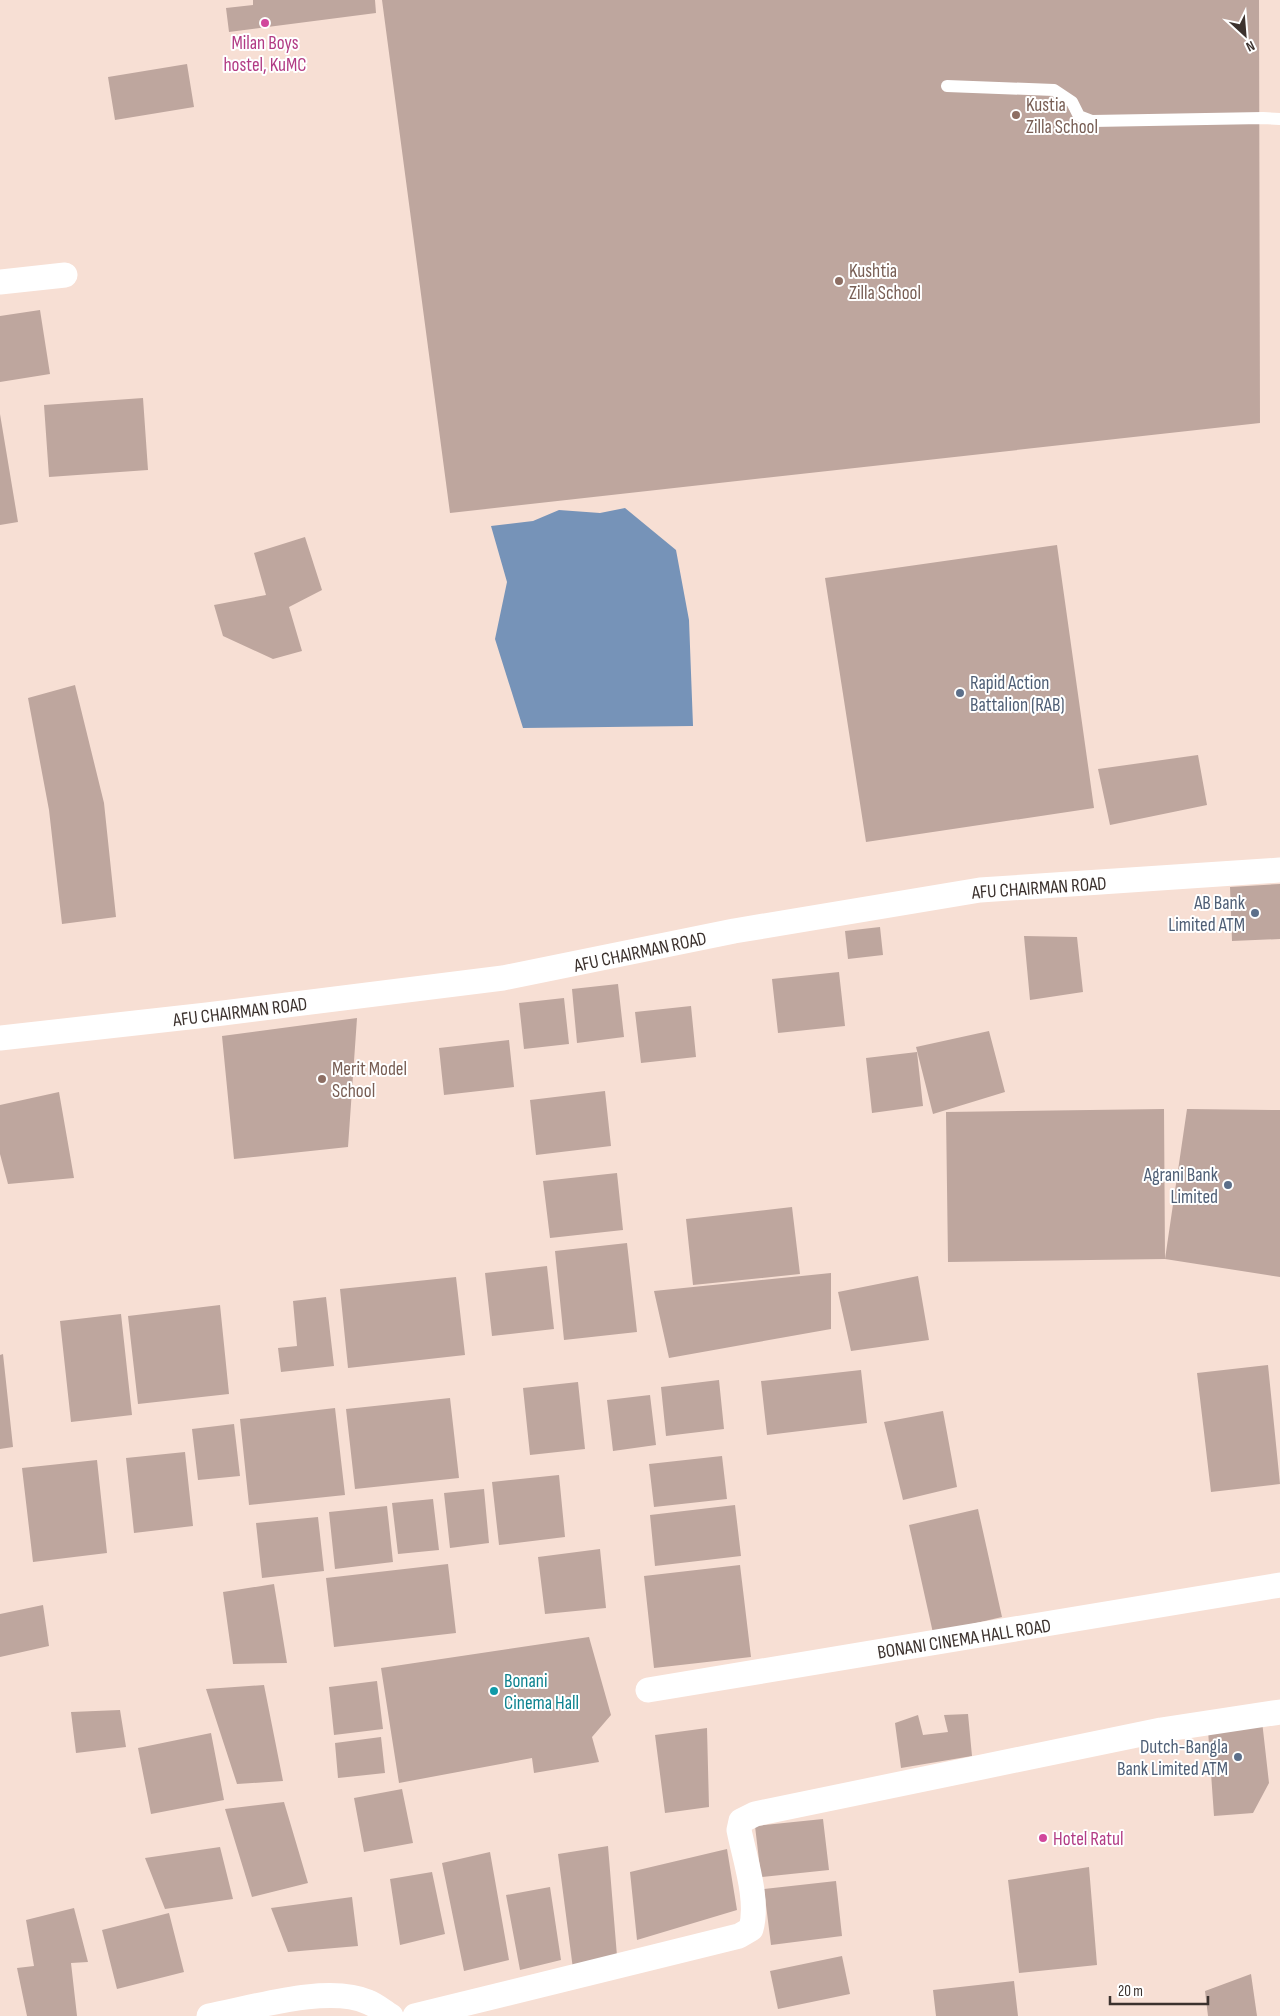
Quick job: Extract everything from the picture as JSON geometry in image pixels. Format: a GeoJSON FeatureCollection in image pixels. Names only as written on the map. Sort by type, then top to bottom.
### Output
{"type":"FeatureCollection","features":[{"type":"Feature","properties":{"kind":"street"},"geometry":{"type":"LineString","coordinates":[[0,282],[64,276]]}},
{"type":"Feature","properties":{"kind":"street","name":"AFU CHAIRMAN ROAD"},"geometry":{"type":"LineString","coordinates":[[0,1038],[207,1015],[503,978],[734,932],[980,890],[1280,870]]}},
{"type":"Feature","properties":{"kind":"street","name":"BONANI CINEMA HALL ROAD"},"geometry":{"type":"LineString","coordinates":[[648,1690],[1280,1585]]}},
{"type":"Feature","properties":{"kind":"street"},"geometry":{"type":"LineString","coordinates":[[416,2016],[739,1936],[751,1930],[754,1918],[753,1899],[739,1830],[742,1821],[755,1814],[1161,1730],[1280,1712]]}},
{"type":"Feature","properties":{"kind":"street"},"geometry":{"type":"LineString","coordinates":[[209,2016],[322,1995],[343,1995],[368,2002],[391,2016]]}},
{"type":"Feature","properties":{"kind":"lane"},"geometry":{"type":"LineString","coordinates":[[947,86],[1054,90],[1072,102],[1079,116],[1092,122],[1263,118],[1280,120]]}},
{"type":"Feature","properties":{"kind":"water"},"geometry":{"type":"Polygon","coordinates":[[[625,508],[676,550],[689,620],[693,726],[523,728],[495,639],[507,582],[491,526],[533,521],[559,510],[600,513],[625,508]]]}},
{"type":"Feature","properties":{"kind":"building","name":"Milan Boys hostel, KuMC"},"geometry":{"type":"Polygon","coordinates":[[[253,0],[375,0],[376,13],[229,32],[226,8],[253,5],[253,0]]]}},
{"type":"Feature","properties":{"kind":"building","name":"Kushtia Zilla School"},"geometry":{"type":"Polygon","coordinates":[[[382,0],[1259,0],[1260,423],[450,513],[382,0]]]}},
{"type":"Feature","properties":{"kind":"building"},"geometry":{"type":"Polygon","coordinates":[[[187,64],[194,107],[115,120],[108,77],[187,64]]]}},
{"type":"Feature","properties":{"kind":"building"},"geometry":{"type":"Polygon","coordinates":[[[40,310],[50,374],[0,382],[0,316],[40,310]]]}},
{"type":"Feature","properties":{"kind":"building"},"geometry":{"type":"Polygon","coordinates":[[[143,398],[148,470],[49,477],[44,405],[143,398]]]}},
{"type":"Feature","properties":{"kind":"building"},"geometry":{"type":"Polygon","coordinates":[[[0,414],[18,522],[0,525],[0,414]]]}},
{"type":"Feature","properties":{"kind":"building"},"geometry":{"type":"Polygon","coordinates":[[[305,537],[322,590],[289,607],[302,651],[273,659],[223,636],[214,605],[266,595],[254,553],[305,537]]]}},
{"type":"Feature","properties":{"kind":"building","name":"Rapid Action Battalion (RAB)"},"geometry":{"type":"Polygon","coordinates":[[[1057,545],[1094,808],[866,842],[825,578],[1057,545]]]}},
{"type":"Feature","properties":{"kind":"building"},"geometry":{"type":"Polygon","coordinates":[[[75,685],[104,803],[116,917],[62,924],[49,810],[28,698],[75,685]]]}},
{"type":"Feature","properties":{"kind":"building"},"geometry":{"type":"Polygon","coordinates":[[[1198,755],[1207,805],[1110,825],[1098,769],[1198,755]]]}},
{"type":"Feature","properties":{"kind":"building","name":"AB Bank Limited ATM"},"geometry":{"type":"Polygon","coordinates":[[[1280,884],[1280,939],[1232,941],[1230,887],[1280,884]]]}},
{"type":"Feature","properties":{"kind":"building"},"geometry":{"type":"Polygon","coordinates":[[[880,927],[883,955],[848,959],[845,931],[880,927]]]}},
{"type":"Feature","properties":{"kind":"building"},"geometry":{"type":"Polygon","coordinates":[[[1024,936],[1077,937],[1083,992],[1030,1000],[1024,936]]]}},
{"type":"Feature","properties":{"kind":"building"},"geometry":{"type":"Polygon","coordinates":[[[839,972],[845,1026],[778,1033],[772,979],[839,972]]]}},
{"type":"Feature","properties":{"kind":"building"},"geometry":{"type":"Polygon","coordinates":[[[618,984],[624,1037],[577,1043],[572,989],[618,984]]]}},
{"type":"Feature","properties":{"kind":"building"},"geometry":{"type":"Polygon","coordinates":[[[564,998],[569,1044],[524,1049],[519,1003],[564,998]]]}},
{"type":"Feature","properties":{"kind":"building"},"geometry":{"type":"Polygon","coordinates":[[[691,1006],[696,1057],[641,1063],[635,1012],[691,1006]]]}},
{"type":"Feature","properties":{"kind":"building"},"geometry":{"type":"Polygon","coordinates":[[[357,1018],[348,1147],[234,1159],[222,1036],[357,1018]]]}},
{"type":"Feature","properties":{"kind":"building"},"geometry":{"type":"Polygon","coordinates":[[[989,1031],[1005,1092],[933,1114],[916,1047],[989,1031]]]}},
{"type":"Feature","properties":{"kind":"building"},"geometry":{"type":"Polygon","coordinates":[[[509,1040],[514,1087],[444,1095],[439,1048],[509,1040]]]}},
{"type":"Feature","properties":{"kind":"building"},"geometry":{"type":"Polygon","coordinates":[[[917,1052],[923,1106],[872,1113],[866,1058],[917,1052]]]}},
{"type":"Feature","properties":{"kind":"building"},"geometry":{"type":"Polygon","coordinates":[[[605,1091],[611,1146],[536,1155],[530,1100],[605,1091]]]}},
{"type":"Feature","properties":{"kind":"building"},"geometry":{"type":"Polygon","coordinates":[[[59,1092],[74,1178],[8,1184],[0,1154],[0,1105],[59,1092]]]}},
{"type":"Feature","properties":{"kind":"building"},"geometry":{"type":"Polygon","coordinates":[[[1164,1109],[1165,1259],[948,1262],[946,1112],[1164,1109]]]}},
{"type":"Feature","properties":{"kind":"building","name":"Agrani Bank Limited"},"geometry":{"type":"Polygon","coordinates":[[[1187,1109],[1280,1110],[1280,1277],[1165,1259],[1187,1109]]]}},
{"type":"Feature","properties":{"kind":"building"},"geometry":{"type":"Polygon","coordinates":[[[617,1173],[623,1230],[550,1238],[543,1181],[617,1173]]]}},
{"type":"Feature","properties":{"kind":"building"},"geometry":{"type":"Polygon","coordinates":[[[792,1207],[800,1274],[693,1285],[686,1219],[792,1207]]]}},
{"type":"Feature","properties":{"kind":"building"},"geometry":{"type":"Polygon","coordinates":[[[627,1243],[637,1332],[564,1340],[555,1251],[627,1243]]]}},
{"type":"Feature","properties":{"kind":"building"},"geometry":{"type":"Polygon","coordinates":[[[547,1266],[554,1329],[492,1336],[485,1273],[547,1266]]]}},
{"type":"Feature","properties":{"kind":"building"},"geometry":{"type":"Polygon","coordinates":[[[831,1273],[831,1329],[669,1358],[654,1291],[831,1273]]]}},
{"type":"Feature","properties":{"kind":"building"},"geometry":{"type":"Polygon","coordinates":[[[918,1276],[929,1340],[851,1351],[838,1292],[918,1276]]]}},
{"type":"Feature","properties":{"kind":"building"},"geometry":{"type":"Polygon","coordinates":[[[456,1277],[465,1355],[348,1368],[340,1289],[456,1277]]]}},
{"type":"Feature","properties":{"kind":"building"},"geometry":{"type":"Polygon","coordinates":[[[326,1297],[334,1366],[281,1372],[278,1348],[297,1346],[293,1301],[326,1297]]]}},
{"type":"Feature","properties":{"kind":"building"},"geometry":{"type":"Polygon","coordinates":[[[220,1305],[229,1394],[138,1404],[128,1316],[220,1305]]]}},
{"type":"Feature","properties":{"kind":"building"},"geometry":{"type":"Polygon","coordinates":[[[121,1314],[132,1415],[71,1422],[60,1321],[121,1314]]]}},
{"type":"Feature","properties":{"kind":"building"},"geometry":{"type":"Polygon","coordinates":[[[3,1354],[13,1447],[0,1449],[0,1355],[3,1354]]]}},
{"type":"Feature","properties":{"kind":"building"},"geometry":{"type":"Polygon","coordinates":[[[1268,1365],[1280,1484],[1211,1492],[1197,1373],[1268,1365]]]}},
{"type":"Feature","properties":{"kind":"building"},"geometry":{"type":"Polygon","coordinates":[[[861,1370],[867,1423],[767,1435],[761,1381],[861,1370]]]}},
{"type":"Feature","properties":{"kind":"building"},"geometry":{"type":"Polygon","coordinates":[[[719,1380],[724,1429],[666,1436],[661,1387],[719,1380]]]}},
{"type":"Feature","properties":{"kind":"building"},"geometry":{"type":"Polygon","coordinates":[[[578,1382],[585,1449],[530,1455],[523,1388],[578,1382]]]}},
{"type":"Feature","properties":{"kind":"building"},"geometry":{"type":"Polygon","coordinates":[[[650,1395],[656,1445],[613,1451],[607,1400],[650,1395]]]}},
{"type":"Feature","properties":{"kind":"building"},"geometry":{"type":"Polygon","coordinates":[[[450,1398],[459,1478],[355,1489],[346,1409],[450,1398]]]}},
{"type":"Feature","properties":{"kind":"building"},"geometry":{"type":"Polygon","coordinates":[[[335,1408],[345,1495],[249,1505],[240,1419],[335,1408]]]}},
{"type":"Feature","properties":{"kind":"building"},"geometry":{"type":"Polygon","coordinates":[[[943,1411],[957,1487],[903,1500],[884,1422],[943,1411]]]}},
{"type":"Feature","properties":{"kind":"building"},"geometry":{"type":"Polygon","coordinates":[[[234,1424],[240,1476],[198,1480],[192,1429],[234,1424]]]}},
{"type":"Feature","properties":{"kind":"building"},"geometry":{"type":"Polygon","coordinates":[[[185,1452],[193,1526],[134,1533],[126,1458],[185,1452]]]}},
{"type":"Feature","properties":{"kind":"building"},"geometry":{"type":"Polygon","coordinates":[[[722,1456],[727,1499],[654,1507],[649,1464],[722,1456]]]}},
{"type":"Feature","properties":{"kind":"building"},"geometry":{"type":"Polygon","coordinates":[[[97,1460],[107,1553],[33,1562],[22,1468],[97,1460]]]}},
{"type":"Feature","properties":{"kind":"building"},"geometry":{"type":"Polygon","coordinates":[[[559,1475],[565,1537],[499,1545],[492,1482],[559,1475]]]}},
{"type":"Feature","properties":{"kind":"building"},"geometry":{"type":"Polygon","coordinates":[[[484,1489],[489,1543],[450,1548],[444,1493],[484,1489]]]}},
{"type":"Feature","properties":{"kind":"building"},"geometry":{"type":"Polygon","coordinates":[[[433,1499],[439,1550],[398,1554],[392,1503],[433,1499]]]}},
{"type":"Feature","properties":{"kind":"building"},"geometry":{"type":"Polygon","coordinates":[[[735,1505],[741,1556],[655,1566],[650,1515],[735,1505]]]}},
{"type":"Feature","properties":{"kind":"building"},"geometry":{"type":"Polygon","coordinates":[[[387,1506],[393,1562],[335,1569],[329,1512],[387,1506]]]}},
{"type":"Feature","properties":{"kind":"building"},"geometry":{"type":"Polygon","coordinates":[[[978,1509],[1002,1617],[933,1633],[909,1525],[978,1509]]]}},
{"type":"Feature","properties":{"kind":"building"},"geometry":{"type":"Polygon","coordinates":[[[318,1517],[324,1571],[262,1578],[256,1523],[318,1517]]]}},
{"type":"Feature","properties":{"kind":"building"},"geometry":{"type":"Polygon","coordinates":[[[600,1549],[606,1608],[545,1614],[538,1557],[600,1549]]]}},
{"type":"Feature","properties":{"kind":"building"},"geometry":{"type":"Polygon","coordinates":[[[448,1564],[456,1633],[334,1647],[326,1578],[448,1564]]]}},
{"type":"Feature","properties":{"kind":"building"},"geometry":{"type":"Polygon","coordinates":[[[740,1565],[751,1657],[654,1668],[644,1576],[740,1565]]]}},
{"type":"Feature","properties":{"kind":"building"},"geometry":{"type":"Polygon","coordinates":[[[274,1584],[287,1663],[233,1664],[223,1592],[274,1584]]]}},
{"type":"Feature","properties":{"kind":"building"},"geometry":{"type":"Polygon","coordinates":[[[43,1605],[49,1646],[0,1657],[0,1614],[43,1605]]]}},
{"type":"Feature","properties":{"kind":"building","name":"Bonani Cinema Hall"},"geometry":{"type":"Polygon","coordinates":[[[589,1637],[611,1715],[592,1737],[599,1762],[534,1773],[532,1758],[399,1783],[381,1668],[589,1637]]]}},
{"type":"Feature","properties":{"kind":"building"},"geometry":{"type":"Polygon","coordinates":[[[377,1681],[383,1729],[334,1735],[329,1687],[377,1681]]]}},
{"type":"Feature","properties":{"kind":"building"},"geometry":{"type":"Polygon","coordinates":[[[264,1685],[283,1781],[237,1784],[206,1689],[264,1685]]]}},
{"type":"Feature","properties":{"kind":"building"},"geometry":{"type":"Polygon","coordinates":[[[120,1710],[126,1747],[76,1753],[71,1712],[120,1710]]]}},
{"type":"Feature","properties":{"kind":"building"},"geometry":{"type":"Polygon","coordinates":[[[968,1714],[972,1756],[901,1768],[895,1723],[918,1715],[923,1735],[948,1732],[944,1715],[968,1714]]]}},
{"type":"Feature","properties":{"kind":"building","name":"Dutch-Bangla Bank Limited ATM"},"geometry":{"type":"Polygon","coordinates":[[[1262,1721],[1269,1783],[1253,1813],[1214,1816],[1208,1730],[1262,1721]]]}},
{"type":"Feature","properties":{"kind":"building"},"geometry":{"type":"Polygon","coordinates":[[[707,1728],[709,1807],[665,1813],[655,1735],[707,1728]]]}},
{"type":"Feature","properties":{"kind":"building"},"geometry":{"type":"Polygon","coordinates":[[[211,1733],[224,1800],[151,1814],[138,1748],[211,1733]]]}},
{"type":"Feature","properties":{"kind":"building"},"geometry":{"type":"Polygon","coordinates":[[[381,1737],[385,1773],[338,1778],[335,1743],[381,1737]]]}},
{"type":"Feature","properties":{"kind":"building"},"geometry":{"type":"Polygon","coordinates":[[[402,1789],[413,1843],[364,1852],[354,1798],[402,1789]]]}},
{"type":"Feature","properties":{"kind":"building"},"geometry":{"type":"Polygon","coordinates":[[[284,1802],[308,1883],[252,1897],[225,1809],[284,1802]]]}},
{"type":"Feature","properties":{"kind":"building"},"geometry":{"type":"Polygon","coordinates":[[[823,1819],[829,1870],[761,1877],[755,1826],[823,1819]]]}},
{"type":"Feature","properties":{"kind":"building"},"geometry":{"type":"Polygon","coordinates":[[[608,1846],[617,1956],[573,1969],[558,1854],[608,1846]]]}},
{"type":"Feature","properties":{"kind":"building"},"geometry":{"type":"Polygon","coordinates":[[[220,1847],[233,1899],[165,1909],[145,1858],[220,1847]]]}},
{"type":"Feature","properties":{"kind":"building"},"geometry":{"type":"Polygon","coordinates":[[[727,1849],[737,1910],[637,1940],[630,1872],[727,1849]]]}},
{"type":"Feature","properties":{"kind":"building"},"geometry":{"type":"Polygon","coordinates":[[[490,1852],[509,1960],[464,1971],[442,1863],[490,1852]]]}},
{"type":"Feature","properties":{"kind":"building"},"geometry":{"type":"Polygon","coordinates":[[[1089,1867],[1097,1965],[1019,1973],[1008,1880],[1089,1867]]]}},
{"type":"Feature","properties":{"kind":"building"},"geometry":{"type":"Polygon","coordinates":[[[432,1872],[445,1934],[400,1945],[390,1879],[432,1872]]]}},
{"type":"Feature","properties":{"kind":"building"},"geometry":{"type":"Polygon","coordinates":[[[836,1881],[842,1936],[771,1945],[764,1889],[836,1881]]]}},
{"type":"Feature","properties":{"kind":"building"},"geometry":{"type":"Polygon","coordinates":[[[550,1887],[561,1960],[520,1970],[506,1895],[550,1887]]]}},
{"type":"Feature","properties":{"kind":"building"},"geometry":{"type":"Polygon","coordinates":[[[352,1897],[358,1946],[288,1952],[271,1908],[352,1897]]]}},
{"type":"Feature","properties":{"kind":"building"},"geometry":{"type":"Polygon","coordinates":[[[74,1908],[88,1962],[71,1963],[77,2016],[27,2016],[17,1968],[34,1966],[26,1920],[74,1908]]]}},
{"type":"Feature","properties":{"kind":"building"},"geometry":{"type":"Polygon","coordinates":[[[169,1913],[184,1972],[117,1989],[102,1930],[169,1913]]]}},
{"type":"Feature","properties":{"kind":"building"},"geometry":{"type":"Polygon","coordinates":[[[842,1956],[850,1994],[778,2009],[770,1971],[842,1956]]]}},
{"type":"Feature","properties":{"kind":"building"},"geometry":{"type":"Polygon","coordinates":[[[1251,1974],[1257,2016],[1208,2016],[1205,1991],[1251,1974]]]}},
{"type":"Feature","properties":{"kind":"building"},"geometry":{"type":"Polygon","coordinates":[[[1014,1981],[1018,2016],[936,2016],[933,1990],[1014,1981]]]}},
{"type":"Feature","properties":{"kind":"place","name":"Milan Boys hostel, KuMC"},"geometry":{"type":"Point","coordinates":[265,23]}},
{"type":"Feature","properties":{"kind":"place","name":"Kustia Zilla School"},"geometry":{"type":"Point","coordinates":[1016,115]}},
{"type":"Feature","properties":{"kind":"place","name":"Kushtia Zilla School"},"geometry":{"type":"Point","coordinates":[839,281]}},
{"type":"Feature","properties":{"kind":"place","name":"Rapid Action Battalion (RAB)"},"geometry":{"type":"Point","coordinates":[960,693]}},
{"type":"Feature","properties":{"kind":"place","name":"AB Bank Limited ATM"},"geometry":{"type":"Point","coordinates":[1255,913]}},
{"type":"Feature","properties":{"kind":"place","name":"Merit Model School"},"geometry":{"type":"Point","coordinates":[322,1079]}},
{"type":"Feature","properties":{"kind":"place","name":"Agrani Bank Limited"},"geometry":{"type":"Point","coordinates":[1228,1185]}},
{"type":"Feature","properties":{"kind":"place","name":"Bonani Cinema Hall"},"geometry":{"type":"Point","coordinates":[494,1691]}},
{"type":"Feature","properties":{"kind":"place","name":"Dutch-Bangla Bank Limited ATM"},"geometry":{"type":"Point","coordinates":[1238,1757]}},
{"type":"Feature","properties":{"kind":"place","name":"Hotel Ratul"},"geometry":{"type":"Point","coordinates":[1043,1838]}}]}
